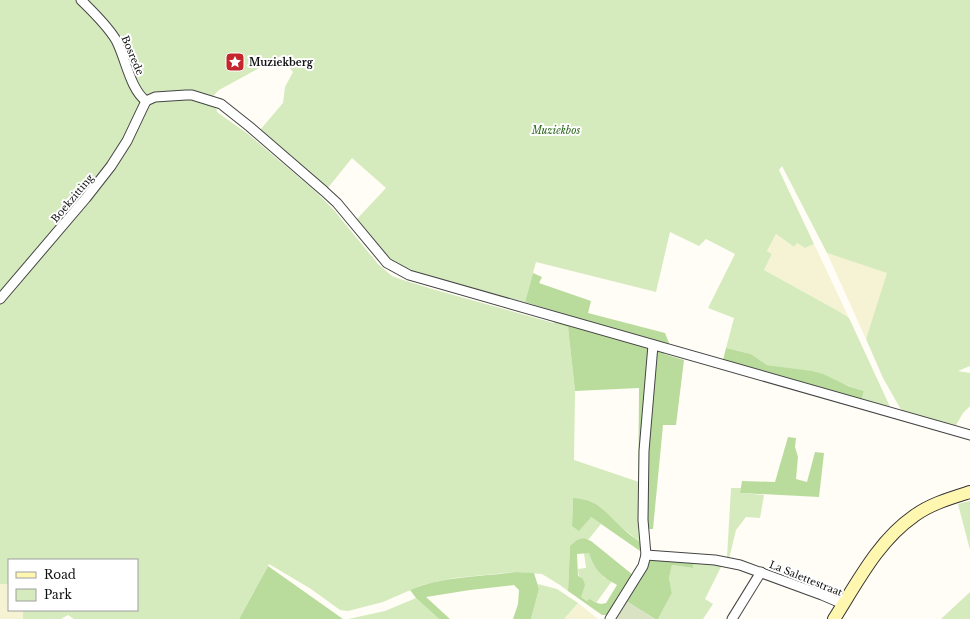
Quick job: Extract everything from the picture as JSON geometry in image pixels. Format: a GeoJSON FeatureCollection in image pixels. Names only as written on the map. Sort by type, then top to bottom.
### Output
{"type":"FeatureCollection","features":[{"type":"Feature","properties":{"kind":"main road"},"geometry":{"type":"LineString","coordinates":[[834,619],[877,552],[900,528],[928,507],[970,492]]}},
{"type":"Feature","properties":{"kind":"street","name":"Bosrede"},"geometry":{"type":"LineString","coordinates":[[81,0],[111,32],[118,45],[138,94],[146,101]]}},
{"type":"Feature","properties":{"kind":"street"},"geometry":{"type":"LineString","coordinates":[[146,101],[155,97],[192,95],[221,104],[250,127],[334,200],[380,256],[396,269],[409,275],[970,435]]}},
{"type":"Feature","properties":{"kind":"street","name":"Boekzitting"},"geometry":{"type":"LineString","coordinates":[[0,299],[86,198],[111,166],[127,141],[146,101]]}},
{"type":"Feature","properties":{"kind":"street"},"geometry":{"type":"LineString","coordinates":[[610,619],[644,566],[646,555],[643,520],[644,451],[653,345]]}},
{"type":"Feature","properties":{"kind":"street","name":"La Salettestraat"},"geometry":{"type":"LineString","coordinates":[[646,555],[730,562],[843,604]]}},
{"type":"Feature","properties":{"kind":"street","name":"La Salettestraat"},"geometry":{"type":"LineString","coordinates":[[732,619],[760,572]]}},
{"type":"Feature","properties":{"kind":"shaded area"},"geometry":{"type":"Polygon","coordinates":[[[776,234],[794,247],[797,243],[805,248],[814,244],[849,318],[764,270],[772,254],[767,251],[776,234]]]}},
{"type":"Feature","properties":{"kind":"shaded area"},"geometry":{"type":"Polygon","coordinates":[[[827,253],[888,273],[866,339],[827,253]]]}},
{"type":"Feature","properties":{"kind":"shaded area"},"geometry":{"type":"Polygon","coordinates":[[[0,584],[8,584],[8,611],[23,611],[23,619],[0,619],[0,584]]]}},
{"type":"Feature","properties":{"kind":"shaded area"},"geometry":{"type":"Polygon","coordinates":[[[578,603],[598,619],[564,619],[578,603]]]}},
{"type":"Feature","properties":{"kind":"green space","name":"Muziekbos"},"geometry":{"type":"Polygon","coordinates":[[[0,0],[970,0],[970,366],[958,371],[970,373],[970,406],[963,413],[955,427],[903,411],[900,408],[883,378],[866,339],[887,273],[827,253],[782,166],[779,170],[814,244],[805,248],[797,243],[794,247],[776,234],[767,251],[772,254],[764,270],[849,318],[892,411],[861,401],[864,391],[802,370],[767,365],[751,354],[726,348],[734,318],[708,308],[735,254],[706,239],[699,246],[670,232],[656,292],[536,262],[525,302],[412,272],[388,259],[356,220],[386,188],[352,158],[327,189],[260,130],[283,103],[285,87],[293,72],[281,56],[219,90],[214,95],[217,112],[248,134],[315,191],[333,209],[378,264],[392,276],[432,289],[568,327],[575,391],[574,460],[639,482],[638,529],[640,542],[621,527],[573,498],[572,526],[591,517],[601,524],[588,540],[584,538],[570,546],[568,591],[542,574],[516,572],[454,578],[422,585],[383,602],[348,611],[340,610],[311,589],[269,564],[239,619],[74,619],[68,615],[61,619],[23,619],[23,611],[138,611],[138,559],[8,559],[8,584],[0,584],[0,0]]]}},
{"type":"Feature","properties":{"kind":"green space"},"geometry":{"type":"Polygon","coordinates":[[[533,273],[542,277],[539,283],[591,301],[588,313],[665,333],[669,343],[664,354],[684,360],[676,425],[663,425],[653,529],[638,529],[639,388],[575,391],[568,327],[554,323],[557,312],[525,302],[533,273]]]}},
{"type":"Feature","properties":{"kind":"green space"},"geometry":{"type":"Polygon","coordinates":[[[726,348],[751,354],[767,365],[812,371],[823,374],[848,386],[864,391],[861,401],[723,360],[726,348]]]}},
{"type":"Feature","properties":{"kind":"green space"},"geometry":{"type":"Polygon","coordinates":[[[788,437],[796,438],[795,447],[798,457],[796,479],[807,482],[815,452],[824,453],[819,497],[740,493],[742,481],[775,482],[788,437]]]}},
{"type":"Feature","properties":{"kind":"green space"},"geometry":{"type":"Polygon","coordinates":[[[731,488],[741,488],[740,493],[764,495],[760,518],[746,517],[736,530],[729,559],[727,557],[731,488]]]}},
{"type":"Feature","properties":{"kind":"green space"},"geometry":{"type":"Polygon","coordinates":[[[573,498],[588,501],[600,507],[640,542],[640,551],[591,517],[579,531],[572,526],[573,498]]]}},
{"type":"Feature","properties":{"kind":"green space"},"geometry":{"type":"Polygon","coordinates":[[[970,501],[970,550],[958,504],[970,501]]]}},
{"type":"Feature","properties":{"kind":"green space"},"geometry":{"type":"Polygon","coordinates":[[[584,538],[591,541],[633,575],[608,615],[602,615],[568,591],[570,546],[577,540],[584,538]],[[589,553],[577,554],[578,576],[583,579],[585,585],[581,597],[587,601],[590,599],[601,604],[606,603],[617,585],[601,574],[595,566],[589,553]]]}},
{"type":"Feature","properties":{"kind":"green space"},"geometry":{"type":"Polygon","coordinates":[[[584,553],[589,553],[604,578],[612,581],[596,603],[587,601],[581,597],[578,569],[586,568],[584,553]]]}},
{"type":"Feature","properties":{"kind":"green space"},"geometry":{"type":"Polygon","coordinates":[[[650,559],[694,562],[693,568],[672,565],[669,578],[672,593],[658,619],[655,619],[626,601],[650,559]]]}},
{"type":"Feature","properties":{"kind":"green space"},"geometry":{"type":"Polygon","coordinates":[[[694,562],[722,565],[705,599],[713,604],[703,619],[658,619],[672,593],[669,578],[672,565],[693,568],[694,562]]]}},
{"type":"Feature","properties":{"kind":"green space"},"geometry":{"type":"Polygon","coordinates":[[[268,566],[343,619],[239,619],[268,566]]]}},
{"type":"Feature","properties":{"kind":"green space"},"geometry":{"type":"Polygon","coordinates":[[[516,572],[534,573],[539,589],[531,619],[513,619],[518,604],[519,590],[514,585],[426,597],[450,619],[439,619],[416,598],[410,590],[423,585],[449,579],[516,572]]]}},
{"type":"Feature","properties":{"kind":"green space"},"geometry":{"type":"Polygon","coordinates":[[[538,584],[557,589],[578,603],[564,619],[531,619],[539,589],[538,584]]]}},
{"type":"Feature","properties":{"kind":"green space"},"geometry":{"type":"Polygon","coordinates":[[[970,592],[970,619],[941,619],[942,618],[970,592]]]}},
{"type":"Feature","properties":{"kind":"green space"},"geometry":{"type":"Polygon","coordinates":[[[416,598],[439,619],[348,619],[385,611],[416,598]]]}},
{"type":"Feature","properties":{"kind":"green space"},"geometry":{"type":"Polygon","coordinates":[[[626,601],[655,619],[615,619],[626,601]]]}},
{"type":"Feature","properties":{"kind":"place","name":"Muziekberg"},"geometry":{"type":"Point","coordinates":[235,62]}}]}
